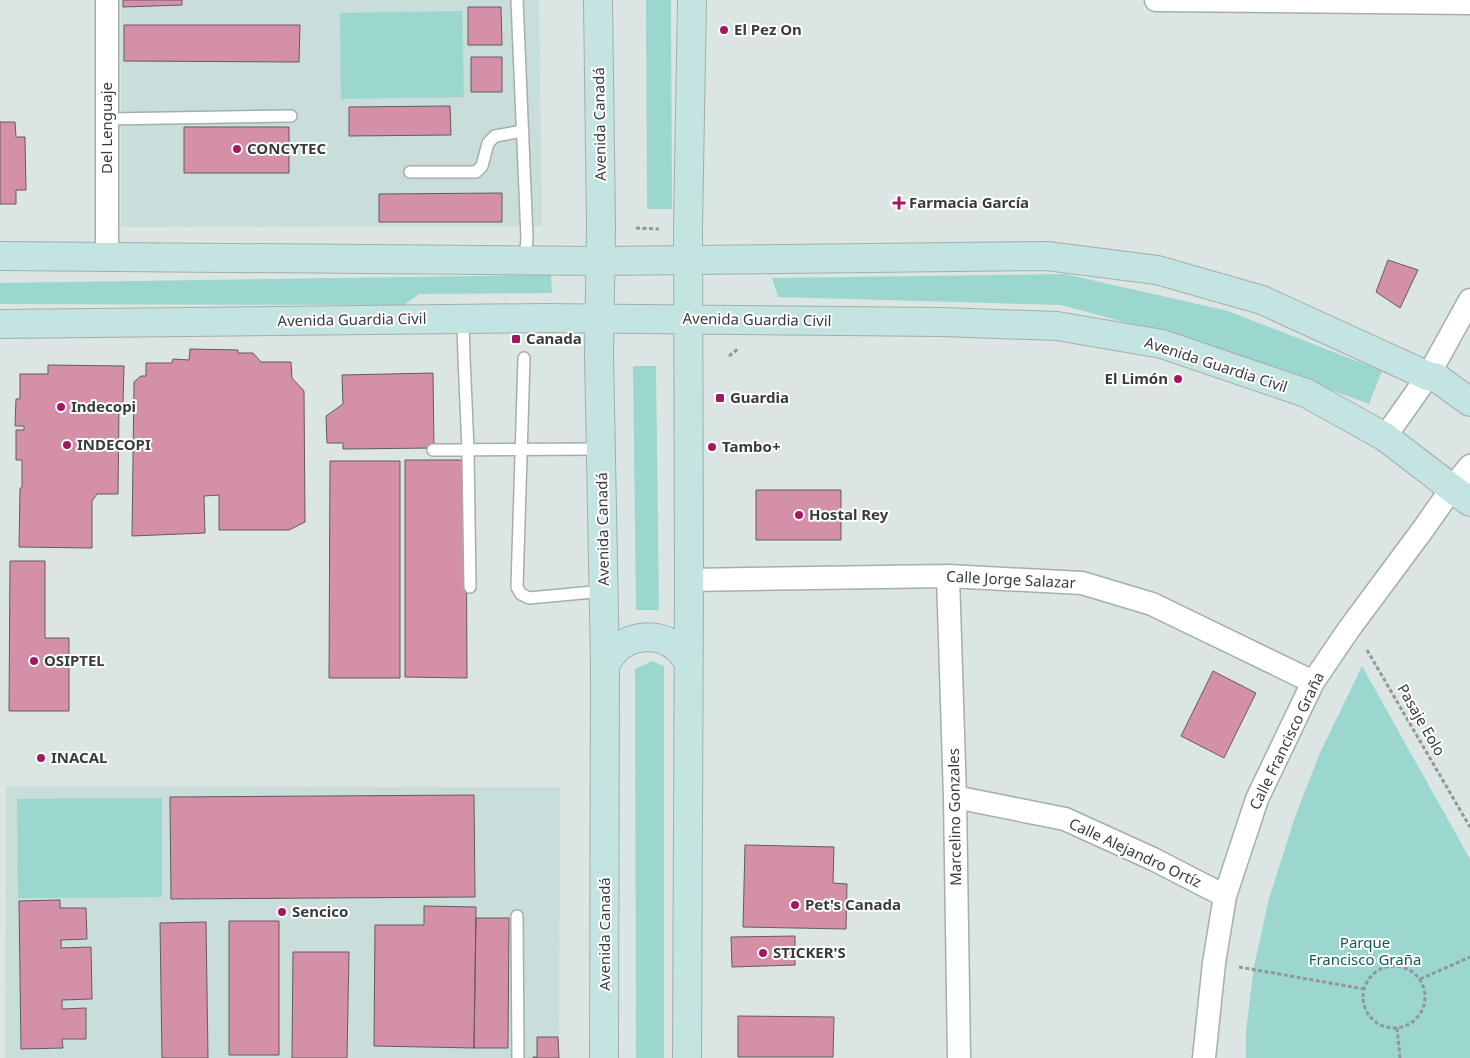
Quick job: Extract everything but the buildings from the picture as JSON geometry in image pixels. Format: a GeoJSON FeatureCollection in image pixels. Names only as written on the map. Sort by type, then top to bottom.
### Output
{"type":"FeatureCollection","features":[{"type":"Feature","properties":{"kind":"main road","name":"Avenida Canadá"},"geometry":{"type":"LineString","coordinates":[[598,0],[601,450],[606,665],[604,1058]]}},
{"type":"Feature","properties":{"kind":"main road"},"geometry":{"type":"LineString","coordinates":[[687,1058],[688,261],[692,0]]}},
{"type":"Feature","properties":{"kind":"main road"},"geometry":{"type":"LineString","coordinates":[[0,256],[600,261],[1047,256],[1157,270],[1262,300],[1428,376],[1437,378],[1470,402]]}},
{"type":"Feature","properties":{"kind":"main road","name":"Avenida Guardia Civil"},"geometry":{"type":"LineString","coordinates":[[0,324],[600,318],[942,322],[1058,326],[1162,344],[1306,393],[1385,437],[1461,495]]}},
{"type":"Feature","properties":{"kind":"main road"},"geometry":{"type":"LineString","coordinates":[[606,665],[615,651],[628,641],[645,637],[662,639],[677,648],[688,661]]}},
{"type":"Feature","properties":{"kind":"street","name":"Del Lenguaje"},"geometry":{"type":"LineString","coordinates":[[107,0],[107,257]]}},
{"type":"Feature","properties":{"kind":"street"},"geometry":{"type":"LineString","coordinates":[[1156,0],[1470,3]]}},
{"type":"Feature","properties":{"kind":"street"},"geometry":{"type":"LineString","coordinates":[[1385,437],[1428,376],[1470,300]]}},
{"type":"Feature","properties":{"kind":"street","name":"Calle Francisco Graña"},"geometry":{"type":"LineString","coordinates":[[1204,1058],[1214,963],[1226,896],[1256,798],[1313,682],[1352,625],[1424,528],[1461,495],[1470,466]]}},
{"type":"Feature","properties":{"kind":"street","name":"Calle Jorge Salazar"},"geometry":{"type":"LineString","coordinates":[[689,580],[948,576],[1082,583],[1152,604],[1313,682]]}},
{"type":"Feature","properties":{"kind":"street","name":"Marcelino Gonzales"},"geometry":{"type":"LineString","coordinates":[[948,576],[955,797],[959,1058]]}},
{"type":"Feature","properties":{"kind":"street","name":"Calle Alejandro Ortíz"},"geometry":{"type":"LineString","coordinates":[[955,797],[1065,819],[1153,859],[1226,896]]}},
{"type":"Feature","properties":{"kind":"lane"},"geometry":{"type":"LineString","coordinates":[[517,0],[527,238],[524,260]]}},
{"type":"Feature","properties":{"kind":"lane"},"geometry":{"type":"LineString","coordinates":[[107,119],[291,116]]}},
{"type":"Feature","properties":{"kind":"lane"},"geometry":{"type":"LineString","coordinates":[[410,172],[476,172],[482,166],[488,143],[495,136],[523,132]]}},
{"type":"Feature","properties":{"kind":"lane"},"geometry":{"type":"LineString","coordinates":[[463,319],[468,449],[470,587]]}},
{"type":"Feature","properties":{"kind":"lane"},"geometry":{"type":"LineString","coordinates":[[524,358],[517,586],[521,594],[529,598],[604,591]]}},
{"type":"Feature","properties":{"kind":"lane"},"geometry":{"type":"LineString","coordinates":[[433,450],[601,450]]}},
{"type":"Feature","properties":{"kind":"lane"},"geometry":{"type":"LineString","coordinates":[[517,916],[518,1058]]}},
{"type":"Feature","properties":{"kind":"path"},"geometry":{"type":"LineString","coordinates":[[636,228],[662,229]]}},
{"type":"Feature","properties":{"kind":"path"},"geometry":{"type":"LineString","coordinates":[[729,356],[738,348]]}},
{"type":"Feature","properties":{"kind":"path","name":"Pasaje Eolo"},"geometry":{"type":"LineString","coordinates":[[1352,625],[1470,827]]}},
{"type":"Feature","properties":{"kind":"path"},"geometry":{"type":"LineString","coordinates":[[1420,979],[1470,957]]}},
{"type":"Feature","properties":{"kind":"path"},"geometry":{"type":"LineString","coordinates":[[1214,963],[1364,989]]}},
{"type":"Feature","properties":{"kind":"path"},"geometry":{"type":"LineString","coordinates":[[1394,965],[1413,971],[1425,989],[1426,999],[1423,1010],[1417,1019],[1408,1025],[1397,1028],[1387,1027],[1378,1024],[1370,1017],[1363,999],[1364,989],[1368,979],[1375,972],[1384,967],[1394,965]]}},
{"type":"Feature","properties":{"kind":"path"},"geometry":{"type":"LineString","coordinates":[[1397,1028],[1400,1058]]}},
{"type":"Feature","properties":{"kind":"shaded area"},"geometry":{"type":"Polygon","coordinates":[[[121,0],[539,0],[542,226],[121,227],[121,0]]]}},
{"type":"Feature","properties":{"kind":"shaded area","name":"Sencico"},"geometry":{"type":"Polygon","coordinates":[[[6,786],[560,787],[559,1058],[5,1058],[6,786]]]}},
{"type":"Feature","properties":{"kind":"green space"},"geometry":{"type":"Polygon","coordinates":[[[646,0],[671,0],[672,209],[647,209],[646,0]]]}},
{"type":"Feature","properties":{"kind":"green space"},"geometry":{"type":"Polygon","coordinates":[[[462,11],[464,97],[341,99],[340,13],[462,11]]]}},
{"type":"Feature","properties":{"kind":"green space"},"geometry":{"type":"Polygon","coordinates":[[[1065,274],[1228,311],[1382,371],[1369,404],[1199,342],[1061,305],[778,297],[772,278],[1065,274]]]}},
{"type":"Feature","properties":{"kind":"green space"},"geometry":{"type":"Polygon","coordinates":[[[551,275],[552,293],[419,294],[404,305],[0,304],[0,283],[551,275]]]}},
{"type":"Feature","properties":{"kind":"green space"},"geometry":{"type":"Polygon","coordinates":[[[633,366],[656,366],[659,610],[636,610],[633,366]]]}},
{"type":"Feature","properties":{"kind":"green space"},"geometry":{"type":"Polygon","coordinates":[[[652,661],[664,666],[664,1058],[636,1058],[635,669],[652,661]]]}},
{"type":"Feature","properties":{"kind":"green space","name":"Parque Francisco Graña"},"geometry":{"type":"Polygon","coordinates":[[[1362,666],[1470,859],[1470,1058],[1246,1058],[1246,1032],[1254,966],[1269,899],[1294,820],[1319,755],[1362,666]]]}},
{"type":"Feature","properties":{"kind":"green space"},"geometry":{"type":"Polygon","coordinates":[[[162,798],[162,897],[18,898],[17,799],[162,798]]]}},
{"type":"Feature","properties":{"kind":"place","name":"El Pez On"},"geometry":{"type":"Point","coordinates":[724,30]}},
{"type":"Feature","properties":{"kind":"place","name":"CONCYTEC"},"geometry":{"type":"Point","coordinates":[237,149]}},
{"type":"Feature","properties":{"kind":"place","name":"Farmacia García"},"geometry":{"type":"Point","coordinates":[899,203]}},
{"type":"Feature","properties":{"kind":"place","name":"Canada"},"geometry":{"type":"Point","coordinates":[516,339]}},
{"type":"Feature","properties":{"kind":"place","name":"El Limón"},"geometry":{"type":"Point","coordinates":[1178,379]}},
{"type":"Feature","properties":{"kind":"place","name":"Guardia"},"geometry":{"type":"Point","coordinates":[720,398]}},
{"type":"Feature","properties":{"kind":"place","name":"Indecopi"},"geometry":{"type":"Point","coordinates":[61,407]}},
{"type":"Feature","properties":{"kind":"place","name":"INDECOPI"},"geometry":{"type":"Point","coordinates":[67,445]}},
{"type":"Feature","properties":{"kind":"place","name":"Tambo+"},"geometry":{"type":"Point","coordinates":[712,447]}},
{"type":"Feature","properties":{"kind":"place","name":"Hostal Rey"},"geometry":{"type":"Point","coordinates":[799,515]}},
{"type":"Feature","properties":{"kind":"place","name":"OSIPTEL"},"geometry":{"type":"Point","coordinates":[34,661]}},
{"type":"Feature","properties":{"kind":"place","name":"INACAL"},"geometry":{"type":"Point","coordinates":[41,758]}},
{"type":"Feature","properties":{"kind":"place","name":"Pet's Canada"},"geometry":{"type":"Point","coordinates":[795,905]}},
{"type":"Feature","properties":{"kind":"place","name":"Sencico"},"geometry":{"type":"Point","coordinates":[282,912]}},
{"type":"Feature","properties":{"kind":"place","name":"STICKER'S"},"geometry":{"type":"Point","coordinates":[763,953]}}]}
